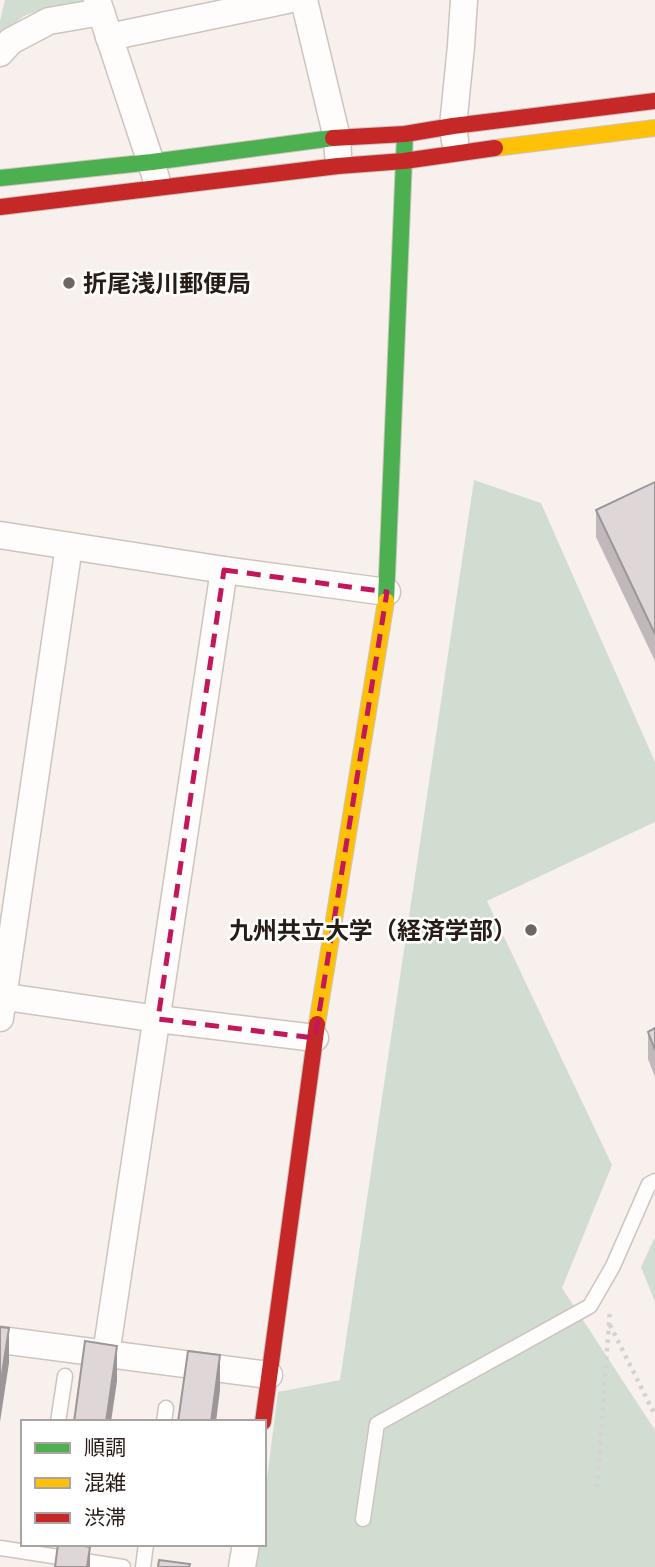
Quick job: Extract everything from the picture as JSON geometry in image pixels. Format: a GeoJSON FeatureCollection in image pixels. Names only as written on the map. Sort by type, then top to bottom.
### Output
{"type":"FeatureCollection","features":[{"type":"Feature","properties":{"kind":"street"},"geometry":{"type":"LineString","coordinates":[[109,37],[287,0]]}},
{"type":"Feature","properties":{"kind":"street"},"geometry":{"type":"LineString","coordinates":[[304,0],[337,138],[338,166]]}},
{"type":"Feature","properties":{"kind":"street"},"geometry":{"type":"LineString","coordinates":[[457,153],[453,126],[464,0]]}},
{"type":"Feature","properties":{"kind":"street"},"geometry":{"type":"LineString","coordinates":[[0,53],[11,41],[49,21],[99,6],[159,188]]}},
{"type":"Feature","properties":{"kind":"street"},"geometry":{"type":"LineString","coordinates":[[0,178],[337,138],[405,134],[655,101]]}},
{"type":"Feature","properties":{"kind":"street"},"geometry":{"type":"LineString","coordinates":[[0,207],[338,166],[404,161],[655,128]]}},
{"type":"Feature","properties":{"kind":"street"},"geometry":{"type":"LineString","coordinates":[[263,1420],[315,1038],[387,592],[405,134]]}},
{"type":"Feature","properties":{"kind":"street"},"geometry":{"type":"LineString","coordinates":[[0,535],[387,592]]}},
{"type":"Feature","properties":{"kind":"street"},"geometry":{"type":"LineString","coordinates":[[69,546],[1,1003],[158,1018],[315,1038]]}},
{"type":"Feature","properties":{"kind":"street"},"geometry":{"type":"LineString","coordinates":[[106,1354],[224,570]]}},
{"type":"Feature","properties":{"kind":"street"},"geometry":{"type":"LineString","coordinates":[[0,1340],[270,1375]]}},
{"type":"Feature","properties":{"kind":"street"},"geometry":{"type":"LineString","coordinates":[[242,1567],[246,1546]]}},
{"type":"Feature","properties":{"kind":"lane"},"geometry":{"type":"LineString","coordinates":[[363,1519],[377,1424],[590,1306],[613,1266],[649,1184],[655,1181]]}},
{"type":"Feature","properties":{"kind":"lane"},"geometry":{"type":"LineString","coordinates":[[58,1420],[65,1376]]}},
{"type":"Feature","properties":{"kind":"lane"},"geometry":{"type":"LineString","coordinates":[[143,1567],[146,1546]]}},
{"type":"Feature","properties":{"kind":"lane"},"geometry":{"type":"LineString","coordinates":[[0,1548],[123,1567]]}},
{"type":"Feature","properties":{"kind":"path"},"geometry":{"type":"LineString","coordinates":[[597,1487],[613,1266]]}},
{"type":"Feature","properties":{"kind":"path"},"geometry":{"type":"LineString","coordinates":[[609,1324],[655,1415]]}},
{"type":"Feature","properties":{"kind":"highlighted area"},"geometry":{"type":"Polygon","coordinates":[[[224,570],[387,592],[315,1038],[158,1019],[224,570]]]}},
{"type":"Feature","properties":{"kind":"shaded area"},"geometry":{"type":"Polygon","coordinates":[[[5,0],[82,0],[83,4],[46,8],[24,16],[0,35],[5,0]]]}},
{"type":"Feature","properties":{"kind":"shaded area","name":"九州共立大学（経済学部）"},"geometry":{"type":"Polygon","coordinates":[[[474,480],[541,503],[655,762],[655,822],[487,901],[612,1165],[562,1288],[655,1430],[655,1567],[256,1567],[259,1546],[266,1546],[266,1486],[278,1392],[340,1380],[474,480]]]}},
{"type":"Feature","properties":{"kind":"shaded area"},"geometry":{"type":"Polygon","coordinates":[[[655,1237],[655,1302],[641,1267],[655,1237]]]}},
{"type":"Feature","properties":{"kind":"building"},"geometry":{"type":"Polygon","coordinates":[[[655,482],[655,634],[596,510],[655,482]]]}},
{"type":"Feature","properties":{"kind":"building"},"geometry":{"type":"Polygon","coordinates":[[[655,1028],[655,1050],[648,1032],[655,1028]]]}},
{"type":"Feature","properties":{"kind":"building"},"geometry":{"type":"Polygon","coordinates":[[[0,1327],[9,1328],[0,1387],[0,1327]]]}},
{"type":"Feature","properties":{"kind":"building"},"geometry":{"type":"Polygon","coordinates":[[[85,1341],[117,1346],[106,1420],[74,1420],[85,1341]]]}},
{"type":"Feature","properties":{"kind":"building"},"geometry":{"type":"Polygon","coordinates":[[[188,1351],[220,1355],[211,1420],[178,1420],[188,1351]]]}},
{"type":"Feature","properties":{"kind":"building"},"geometry":{"type":"Polygon","coordinates":[[[58,1546],[90,1547],[87,1567],[55,1567],[58,1546]]]}},
{"type":"Feature","properties":{"kind":"building"},"geometry":{"type":"Polygon","coordinates":[[[159,1560],[190,1564],[189,1567],[158,1567],[159,1560]]]}},
{"type":"Feature","properties":{"kind":"traffic: fast"},"geometry":{"type":"LineString","coordinates":[[386,601],[405,134]]}},
{"type":"Feature","properties":{"kind":"traffic: fast"},"geometry":{"type":"LineString","coordinates":[[0,178],[152,162],[333,138]]}},
{"type":"Feature","properties":{"kind":"traffic: slow"},"geometry":{"type":"LineString","coordinates":[[495,148],[655,128]]}},
{"type":"Feature","properties":{"kind":"traffic: slow"},"geometry":{"type":"LineString","coordinates":[[317,1024],[386,601]]}},
{"type":"Feature","properties":{"kind":"traffic: jam"},"geometry":{"type":"LineString","coordinates":[[333,138],[405,134],[655,101]]}},
{"type":"Feature","properties":{"kind":"traffic: jam"},"geometry":{"type":"LineString","coordinates":[[0,207],[338,166],[404,161],[495,148]]}},
{"type":"Feature","properties":{"kind":"traffic: jam"},"geometry":{"type":"LineString","coordinates":[[263,1420],[317,1024]]}},
{"type":"Feature","properties":{"kind":"place","name":"折尾浅川郵便局"},"geometry":{"type":"Point","coordinates":[69,283]}},
{"type":"Feature","properties":{"kind":"place","name":"九州共立大学（経済学部）"},"geometry":{"type":"Point","coordinates":[531,930]}}]}
